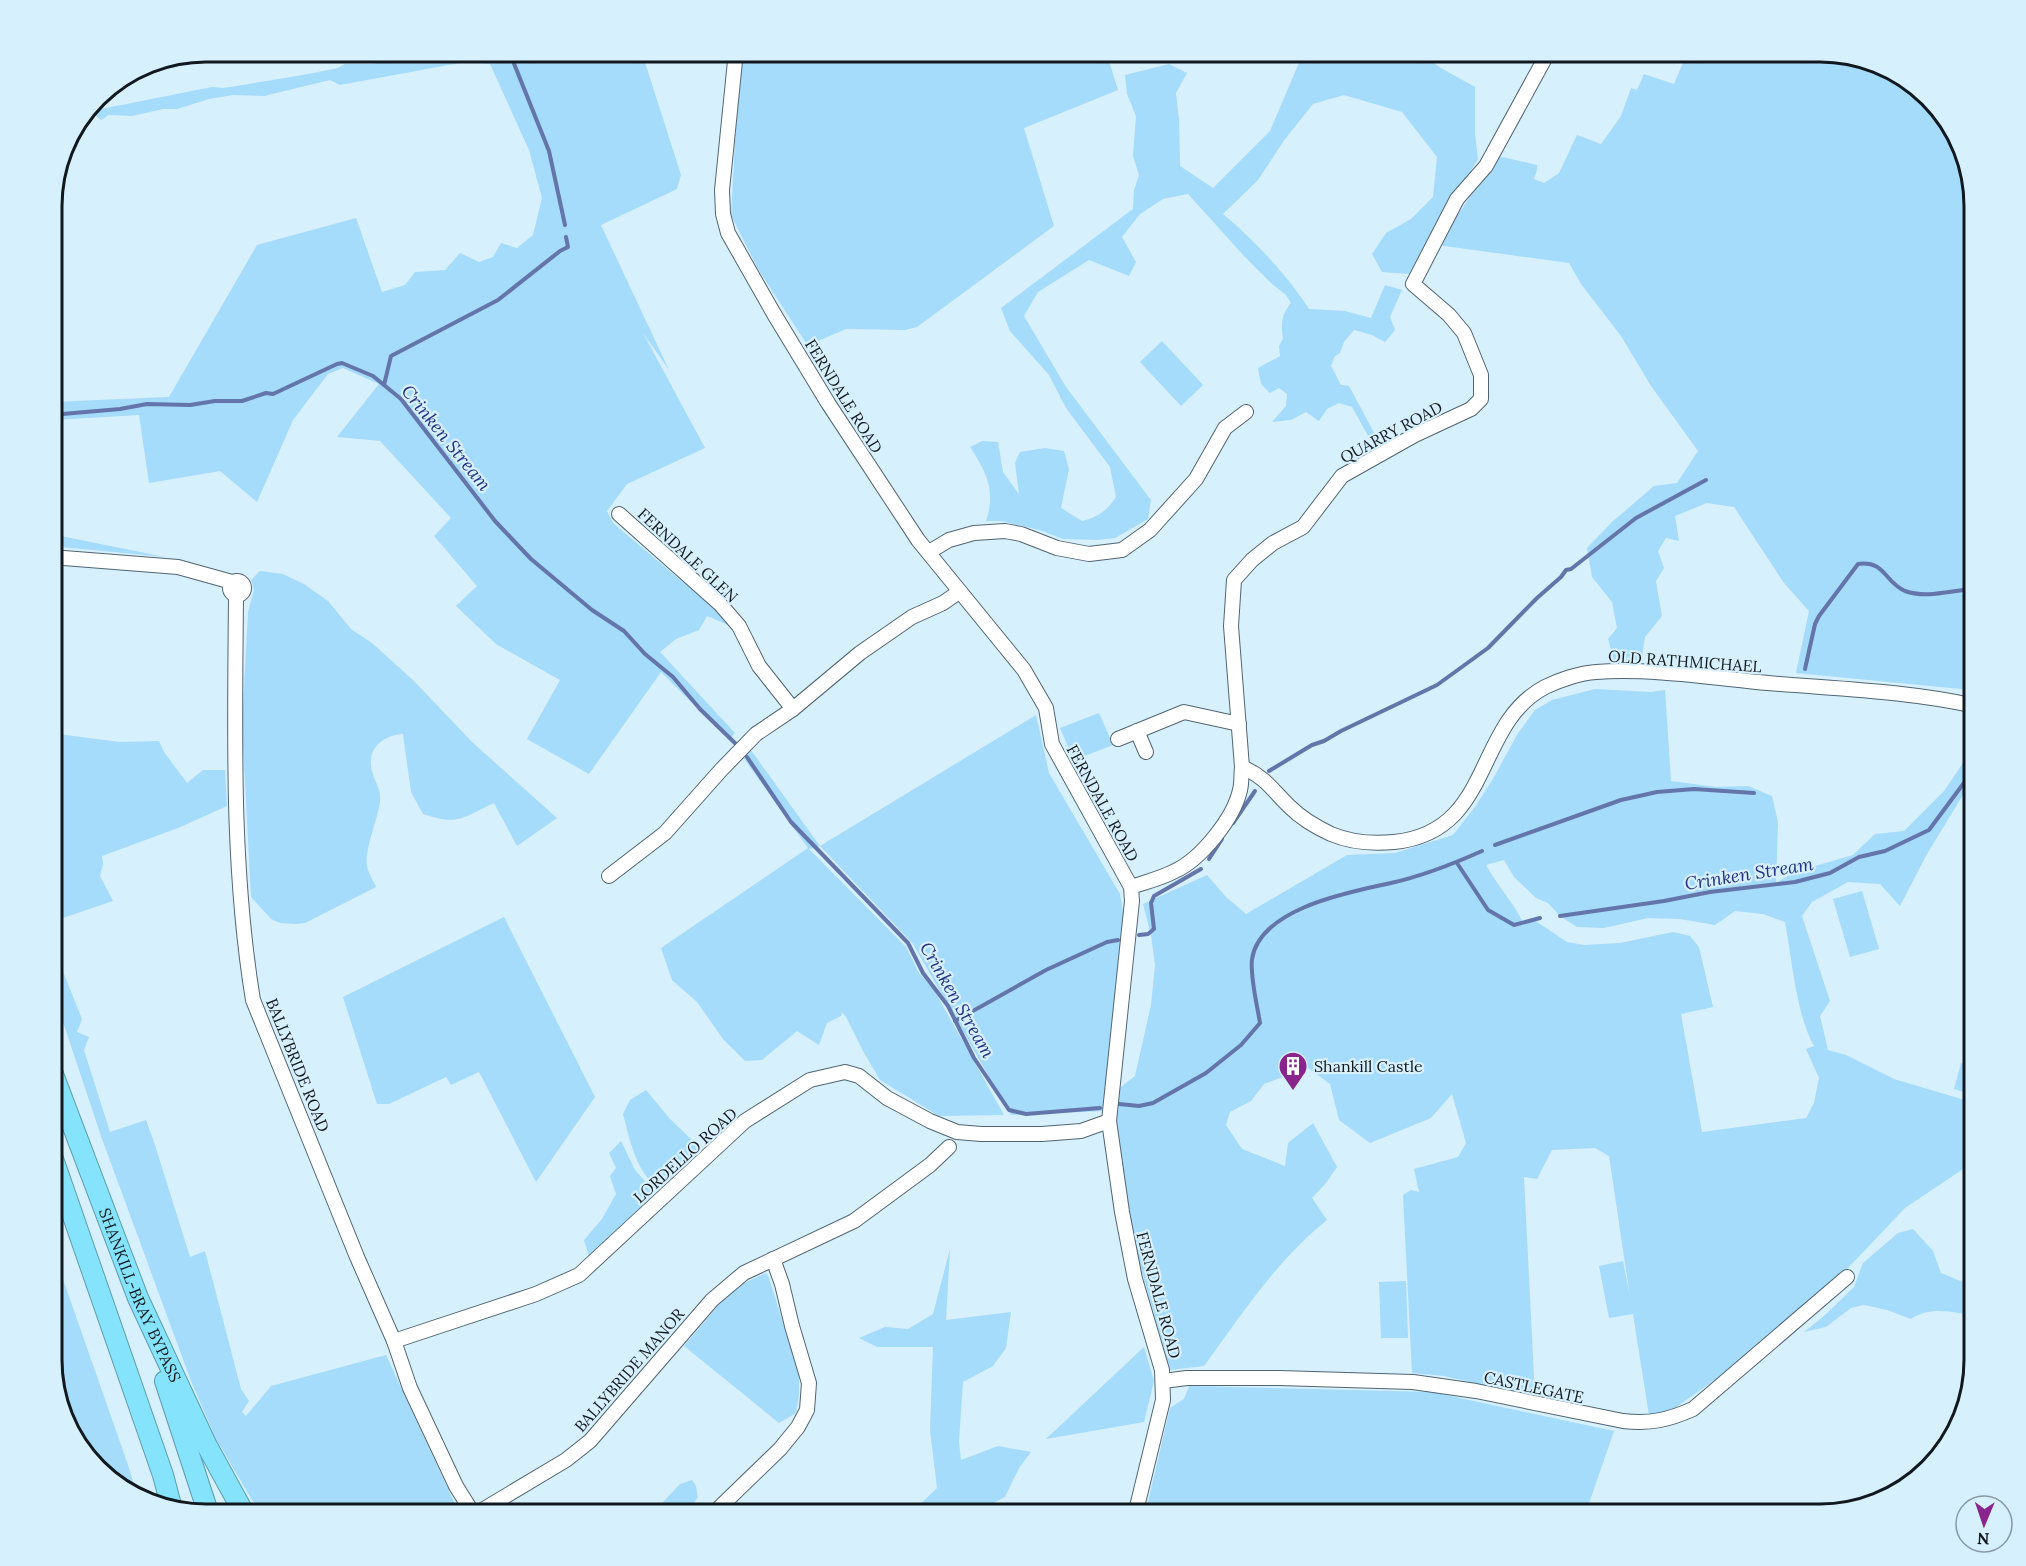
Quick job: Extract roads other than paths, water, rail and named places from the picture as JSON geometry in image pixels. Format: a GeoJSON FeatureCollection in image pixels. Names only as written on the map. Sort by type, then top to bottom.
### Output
{"type":"FeatureCollection","features":[{"type":"Feature","properties":{"kind":"highway","name":"SHANKILL-BRAY BYPASS"},"geometry":{"type":"LineString","coordinates":[[62,1098],[138,1298],[206,1444],[239,1504]]}},
{"type":"Feature","properties":{"kind":"highway","name":"SHANKILL-BRAY BYPASS"},"geometry":{"type":"LineString","coordinates":[[62,1185],[171,1500]]}},
{"type":"Feature","properties":{"kind":"highway"},"geometry":{"type":"LineString","coordinates":[[138,1298],[205,1504]]}},
{"type":"Feature","properties":{"kind":"street","name":"QUARRY ROAD"},"geometry":{"type":"LineString","coordinates":[[1131,887],[1176,871],[1194,859],[1208,846],[1234,808],[1240,790],[1242,767],[1231,626],[1234,580],[1252,560],[1273,543],[1303,527],[1342,476],[1415,435],[1471,410],[1481,399],[1482,375],[1464,333],[1449,315],[1413,284],[1457,199],[1486,166],[1543,61]]}},
{"type":"Feature","properties":{"kind":"street","name":"FERNDALE ROAD"},"geometry":{"type":"LineString","coordinates":[[735,62],[722,190],[726,230],[828,402],[907,524],[1024,670],[1046,708],[1052,744],[1131,887],[1132,901],[1109,1121],[1122,1212],[1135,1279],[1162,1370],[1163,1381],[1163,1400],[1138,1504]]}},
{"type":"Feature","properties":{"kind":"street"},"geometry":{"type":"LineString","coordinates":[[929,552],[949,540],[974,533],[1005,531],[1021,534],[1058,548],[1089,554],[1122,550],[1150,530],[1197,479],[1225,428],[1246,412]]}},
{"type":"Feature","properties":{"kind":"street","name":"FERNDALE GLEN"},"geometry":{"type":"LineString","coordinates":[[619,514],[720,604],[739,626],[759,666],[793,709]]}},
{"type":"Feature","properties":{"kind":"street","name":"BALLYBRIDE ROAD"},"geometry":{"type":"LineString","coordinates":[[62,558],[178,567],[234,589],[235,811],[246,957],[253,1000],[357,1257],[394,1341],[410,1388],[456,1486],[467,1504]]}},
{"type":"Feature","properties":{"kind":"street"},"geometry":{"type":"LineString","coordinates":[[609,876],[665,833],[756,734],[793,709],[860,653],[912,617],[943,603],[959,591]]}},
{"type":"Feature","properties":{"kind":"street","name":"OLD RATHMICHAEL"},"geometry":{"type":"LineString","coordinates":[[1242,767],[1269,783],[1290,807],[1309,823],[1334,835],[1354,841],[1383,843],[1412,840],[1434,831],[1458,810],[1469,796],[1509,719],[1523,703],[1544,688],[1569,678],[1594,672],[1627,671],[1771,683],[1947,700],[1964,704]]}},
{"type":"Feature","properties":{"kind":"street"},"geometry":{"type":"LineString","coordinates":[[1118,739],[1184,712],[1239,724]]}},
{"type":"Feature","properties":{"kind":"street"},"geometry":{"type":"LineString","coordinates":[[1137,731],[1146,752]]}},
{"type":"Feature","properties":{"kind":"street","name":"LORDELLO ROAD"},"geometry":{"type":"LineString","coordinates":[[394,1341],[536,1294],[579,1275],[745,1121],[810,1080],[845,1071],[859,1076],[887,1098],[930,1121],[957,1132],[1042,1134],[1081,1131],[1109,1121]]}},
{"type":"Feature","properties":{"kind":"street","name":"BALLYBRIDE MANOR"},"geometry":{"type":"LineString","coordinates":[[492,1504],[566,1460],[590,1441],[712,1300],[744,1273],[854,1221],[930,1165],[949,1147]]}},
{"type":"Feature","properties":{"kind":"street"},"geometry":{"type":"LineString","coordinates":[[723,1504],[780,1449],[798,1427],[807,1410],[810,1383],[773,1259]]}},
{"type":"Feature","properties":{"kind":"street","name":"CASTLEGATE"},"geometry":{"type":"LineString","coordinates":[[1163,1381],[1187,1378],[1271,1378],[1413,1382],[1476,1391],[1623,1421],[1643,1423],[1663,1421],[1693,1409],[1847,1278]]}},
{"type":"Feature","properties":{"kind":"waterway"},"geometry":{"type":"LineString","coordinates":[[513,62],[549,151],[565,225]]}},
{"type":"Feature","properties":{"kind":"waterway"},"geometry":{"type":"LineString","coordinates":[[384,385],[391,356],[498,300],[568,247],[566,237]]}},
{"type":"Feature","properties":{"kind":"waterway","name":"Crinken Stream"},"geometry":{"type":"LineString","coordinates":[[62,414],[147,404],[190,405],[215,401],[242,401],[266,393],[273,394],[342,363],[373,376],[401,399],[495,521],[531,559],[592,610],[624,631],[645,654],[673,677],[700,709],[738,746]]}},
{"type":"Feature","properties":{"kind":"waterway"},"geometry":{"type":"LineString","coordinates":[[1269,771],[1312,745],[1437,685],[1488,648],[1566,570],[1571,569],[1636,518],[1706,480]]}},
{"type":"Feature","properties":{"kind":"waterway"},"geometry":{"type":"LineString","coordinates":[[1805,669],[1815,624],[1819,616],[1858,564],[1874,565],[1898,587],[1913,593],[1931,594],[1964,590]]}},
{"type":"Feature","properties":{"kind":"waterway","name":"Crinken Stream"},"geometry":{"type":"LineString","coordinates":[[747,757],[791,822],[908,943],[923,973],[948,1006],[974,1058],[1009,1110],[1026,1114],[1100,1108]]}},
{"type":"Feature","properties":{"kind":"waterway","name":"Crinken Stream"},"geometry":{"type":"LineString","coordinates":[[1560,916],[1710,892],[1795,882],[1830,873],[1859,857],[1885,851],[1929,830],[1964,783]]}},
{"type":"Feature","properties":{"kind":"waterway"},"geometry":{"type":"LineString","coordinates":[[1495,845],[1621,800],[1657,792],[1694,789],[1754,793]]}},
{"type":"Feature","properties":{"kind":"waterway"},"geometry":{"type":"LineString","coordinates":[[1233,823],[1255,791]]}},
{"type":"Feature","properties":{"kind":"waterway"},"geometry":{"type":"LineString","coordinates":[[1209,859],[1222,839]]}},
{"type":"Feature","properties":{"kind":"waterway","name":"Crinken Stream"},"geometry":{"type":"LineString","coordinates":[[1119,1104],[1139,1106],[1153,1103],[1206,1073],[1241,1045],[1260,1023],[1253,982],[1252,959],[1259,941],[1271,927],[1309,905],[1353,891],[1414,877],[1482,851]]}},
{"type":"Feature","properties":{"kind":"waterway","name":"Crinken Stream"},"geometry":{"type":"LineString","coordinates":[[1457,863],[1488,910],[1514,925],[1540,918]]}},
{"type":"Feature","properties":{"kind":"waterway"},"geometry":{"type":"LineString","coordinates":[[1139,935],[1148,934],[1154,929],[1151,903],[1154,896],[1201,869]]}},
{"type":"Feature","properties":{"kind":"waterway"},"geometry":{"type":"LineString","coordinates":[[955,1021],[1046,970],[1107,942],[1118,940]]}},
{"type":"Feature","properties":{"kind":"place","name":"Shankill Castle"},"geometry":{"type":"Point","coordinates":[1293,1092]}}]}
